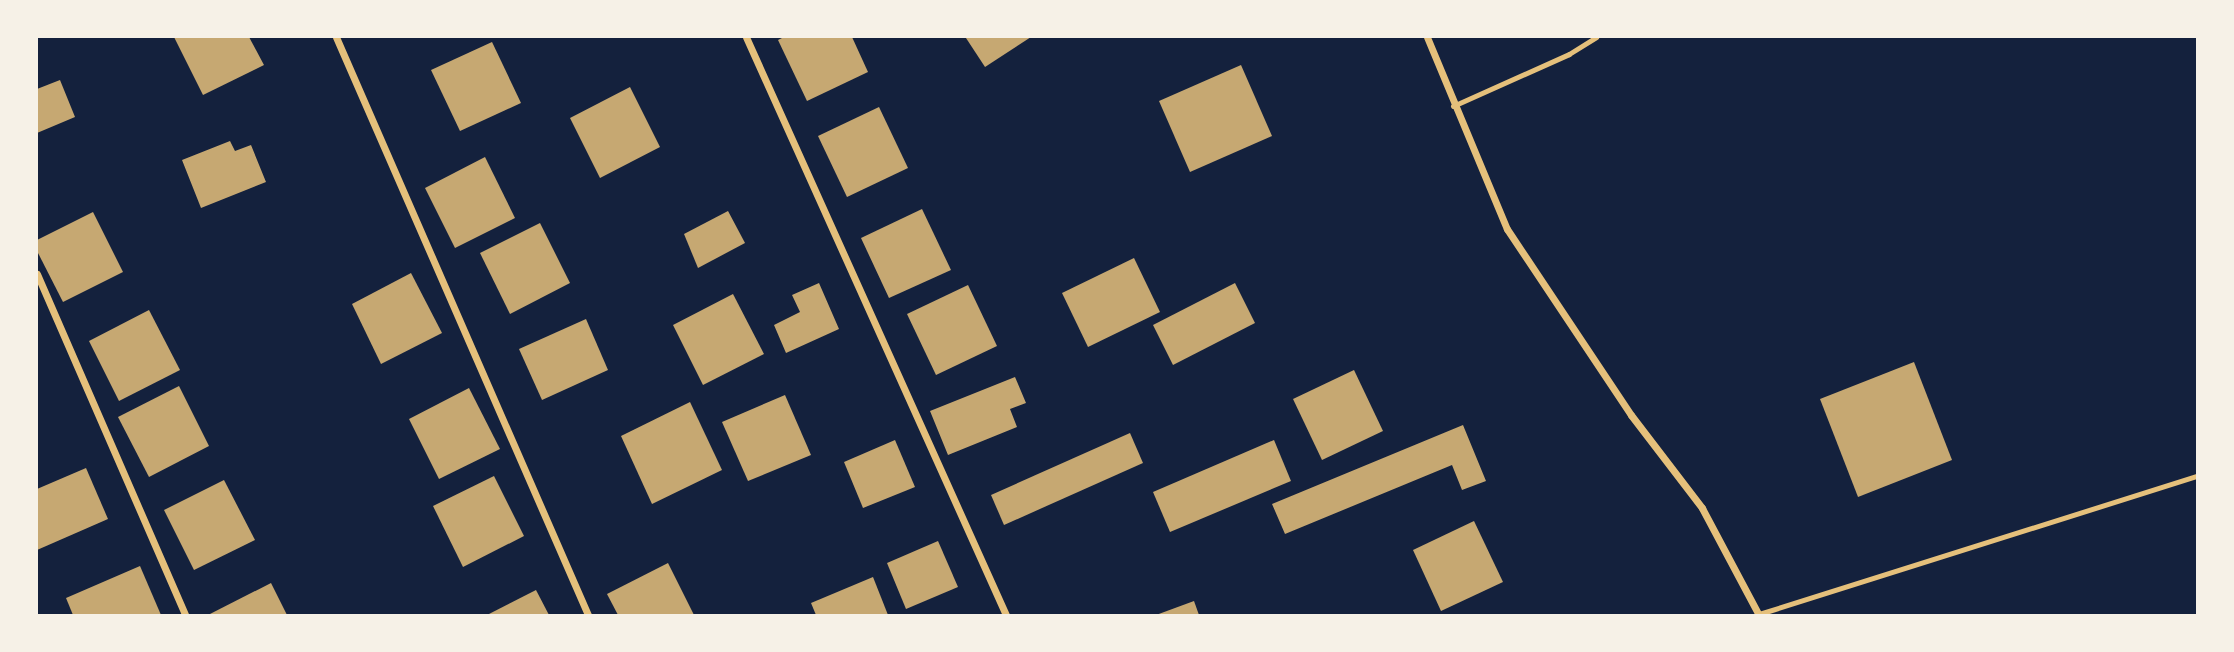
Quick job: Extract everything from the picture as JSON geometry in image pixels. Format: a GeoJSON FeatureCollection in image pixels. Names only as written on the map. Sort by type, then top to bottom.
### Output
{"type":"FeatureCollection","features":[{"type":"Feature","properties":{"kind":"street"},"geometry":{"type":"LineString","coordinates":[[336,37],[588,615]]}},
{"type":"Feature","properties":{"kind":"street"},"geometry":{"type":"LineString","coordinates":[[746,37],[1006,615]]}},
{"type":"Feature","properties":{"kind":"street"},"geometry":{"type":"LineString","coordinates":[[1427,37],[1453,106],[1507,229],[1631,415],[1702,508],[1759,615]]}},
{"type":"Feature","properties":{"kind":"street"},"geometry":{"type":"LineString","coordinates":[[37,274],[185,615]]}},
{"type":"Feature","properties":{"kind":"lane"},"geometry":{"type":"LineString","coordinates":[[1453,106],[1569,54],[1596,37]]}},
{"type":"Feature","properties":{"kind":"lane"},"geometry":{"type":"LineString","coordinates":[[1759,615],[2197,476]]}},
{"type":"Feature","properties":{"kind":"building"},"geometry":{"type":"Polygon","coordinates":[[[174,37],[249,37],[264,65],[203,95],[174,37]]]}},
{"type":"Feature","properties":{"kind":"building"},"geometry":{"type":"Polygon","coordinates":[[[784,37],[852,37],[868,72],[807,101],[778,40],[784,37]]]}},
{"type":"Feature","properties":{"kind":"building"},"geometry":{"type":"Polygon","coordinates":[[[1031,37],[985,67],[966,38],[1031,37]]]}},
{"type":"Feature","properties":{"kind":"building"},"geometry":{"type":"Polygon","coordinates":[[[492,42],[521,103],[460,131],[431,70],[492,42]]]}},
{"type":"Feature","properties":{"kind":"building"},"geometry":{"type":"Polygon","coordinates":[[[1241,65],[1272,136],[1190,172],[1159,101],[1241,65]]]}},
{"type":"Feature","properties":{"kind":"building"},"geometry":{"type":"Polygon","coordinates":[[[60,80],[75,117],[37,133],[37,89],[60,80]]]}},
{"type":"Feature","properties":{"kind":"building"},"geometry":{"type":"Polygon","coordinates":[[[630,87],[660,147],[600,178],[570,118],[630,87]]]}},
{"type":"Feature","properties":{"kind":"building"},"geometry":{"type":"Polygon","coordinates":[[[879,107],[908,168],[847,197],[818,136],[879,107]]]}},
{"type":"Feature","properties":{"kind":"building"},"geometry":{"type":"Polygon","coordinates":[[[230,141],[235,151],[251,145],[266,182],[201,208],[182,160],[230,141]]]}},
{"type":"Feature","properties":{"kind":"building"},"geometry":{"type":"Polygon","coordinates":[[[485,157],[515,218],[455,248],[425,188],[485,157]]]}},
{"type":"Feature","properties":{"kind":"building"},"geometry":{"type":"Polygon","coordinates":[[[922,209],[951,270],[889,298],[861,238],[922,209]]]}},
{"type":"Feature","properties":{"kind":"building"},"geometry":{"type":"Polygon","coordinates":[[[728,211],[745,243],[698,268],[684,234],[728,211]]]}},
{"type":"Feature","properties":{"kind":"building"},"geometry":{"type":"Polygon","coordinates":[[[93,212],[123,272],[63,302],[37,251],[37,240],[93,212]]]}},
{"type":"Feature","properties":{"kind":"building"},"geometry":{"type":"Polygon","coordinates":[[[540,223],[570,283],[510,314],[480,253],[540,223]]]}},
{"type":"Feature","properties":{"kind":"building"},"geometry":{"type":"Polygon","coordinates":[[[1134,258],[1160,312],[1088,347],[1062,293],[1134,258]]]}},
{"type":"Feature","properties":{"kind":"building"},"geometry":{"type":"Polygon","coordinates":[[[411,273],[442,333],[381,364],[352,304],[411,273]]]}},
{"type":"Feature","properties":{"kind":"building"},"geometry":{"type":"Polygon","coordinates":[[[819,283],[839,329],[786,353],[774,325],[800,312],[792,295],[819,283]]]}},
{"type":"Feature","properties":{"kind":"building"},"geometry":{"type":"Polygon","coordinates":[[[1235,283],[1255,323],[1173,365],[1153,325],[1235,283]]]}},
{"type":"Feature","properties":{"kind":"building"},"geometry":{"type":"Polygon","coordinates":[[[968,285],[997,346],[936,375],[907,314],[968,285]]]}},
{"type":"Feature","properties":{"kind":"building"},"geometry":{"type":"Polygon","coordinates":[[[733,294],[764,354],[703,385],[673,325],[733,294]]]}},
{"type":"Feature","properties":{"kind":"building"},"geometry":{"type":"Polygon","coordinates":[[[149,310],[180,370],[119,401],[89,341],[149,310]]]}},
{"type":"Feature","properties":{"kind":"building"},"geometry":{"type":"Polygon","coordinates":[[[586,319],[608,370],[542,400],[519,349],[586,319]]]}},
{"type":"Feature","properties":{"kind":"building"},"geometry":{"type":"Polygon","coordinates":[[[1914,362],[1952,460],[1858,497],[1820,399],[1914,362]]]}},
{"type":"Feature","properties":{"kind":"building"},"geometry":{"type":"Polygon","coordinates":[[[1354,370],[1383,431],[1322,460],[1293,399],[1354,370]]]}},
{"type":"Feature","properties":{"kind":"building"},"geometry":{"type":"Polygon","coordinates":[[[1015,377],[1026,403],[1010,409],[1017,427],[948,455],[930,411],[1015,377]]]}},
{"type":"Feature","properties":{"kind":"building"},"geometry":{"type":"Polygon","coordinates":[[[179,386],[209,446],[149,477],[118,417],[179,386]]]}},
{"type":"Feature","properties":{"kind":"building"},"geometry":{"type":"Polygon","coordinates":[[[469,388],[500,449],[439,479],[409,419],[469,388]]]}},
{"type":"Feature","properties":{"kind":"building"},"geometry":{"type":"Polygon","coordinates":[[[785,395],[811,455],[748,481],[722,422],[785,395]]]}},
{"type":"Feature","properties":{"kind":"building"},"geometry":{"type":"Polygon","coordinates":[[[690,402],[722,470],[652,504],[621,436],[690,402]]]}},
{"type":"Feature","properties":{"kind":"building"},"geometry":{"type":"Polygon","coordinates":[[[1463,425],[1486,481],[1462,490],[1452,465],[1285,534],[1272,504],[1463,425]]]}},
{"type":"Feature","properties":{"kind":"building"},"geometry":{"type":"Polygon","coordinates":[[[1130,433],[1143,463],[1004,525],[991,495],[1130,433]]]}},
{"type":"Feature","properties":{"kind":"building"},"geometry":{"type":"Polygon","coordinates":[[[895,440],[915,487],[863,508],[844,462],[895,440]]]}},
{"type":"Feature","properties":{"kind":"building"},"geometry":{"type":"Polygon","coordinates":[[[1274,440],[1291,481],[1170,532],[1153,492],[1274,440]]]}},
{"type":"Feature","properties":{"kind":"building"},"geometry":{"type":"Polygon","coordinates":[[[86,468],[108,519],[37,550],[37,489],[86,468]]]}},
{"type":"Feature","properties":{"kind":"building"},"geometry":{"type":"Polygon","coordinates":[[[494,476],[524,536],[463,567],[433,506],[494,476]]]}},
{"type":"Feature","properties":{"kind":"building"},"geometry":{"type":"Polygon","coordinates":[[[224,480],[255,540],[194,570],[164,510],[224,480]]]}},
{"type":"Feature","properties":{"kind":"building"},"geometry":{"type":"Polygon","coordinates":[[[1474,521],[1503,582],[1441,611],[1413,550],[1474,521]]]}},
{"type":"Feature","properties":{"kind":"building"},"geometry":{"type":"Polygon","coordinates":[[[938,541],[958,587],[906,609],[887,563],[938,541]]]}},
{"type":"Feature","properties":{"kind":"building"},"geometry":{"type":"Polygon","coordinates":[[[668,563],[694,615],[618,615],[607,594],[668,563]]]}},
{"type":"Feature","properties":{"kind":"building"},"geometry":{"type":"Polygon","coordinates":[[[140,566],[161,615],[73,615],[66,598],[140,566]]]}},
{"type":"Feature","properties":{"kind":"building"},"geometry":{"type":"Polygon","coordinates":[[[873,577],[888,615],[816,615],[811,603],[873,577]]]}},
{"type":"Feature","properties":{"kind":"building"},"geometry":{"type":"Polygon","coordinates":[[[271,583],[287,615],[208,615],[271,583]]]}},
{"type":"Feature","properties":{"kind":"building"},"geometry":{"type":"Polygon","coordinates":[[[536,590],[549,615],[487,615],[536,590]]]}},
{"type":"Feature","properties":{"kind":"building"},"geometry":{"type":"Polygon","coordinates":[[[1194,601],[1199,615],[1156,615],[1194,601]]]}}]}
